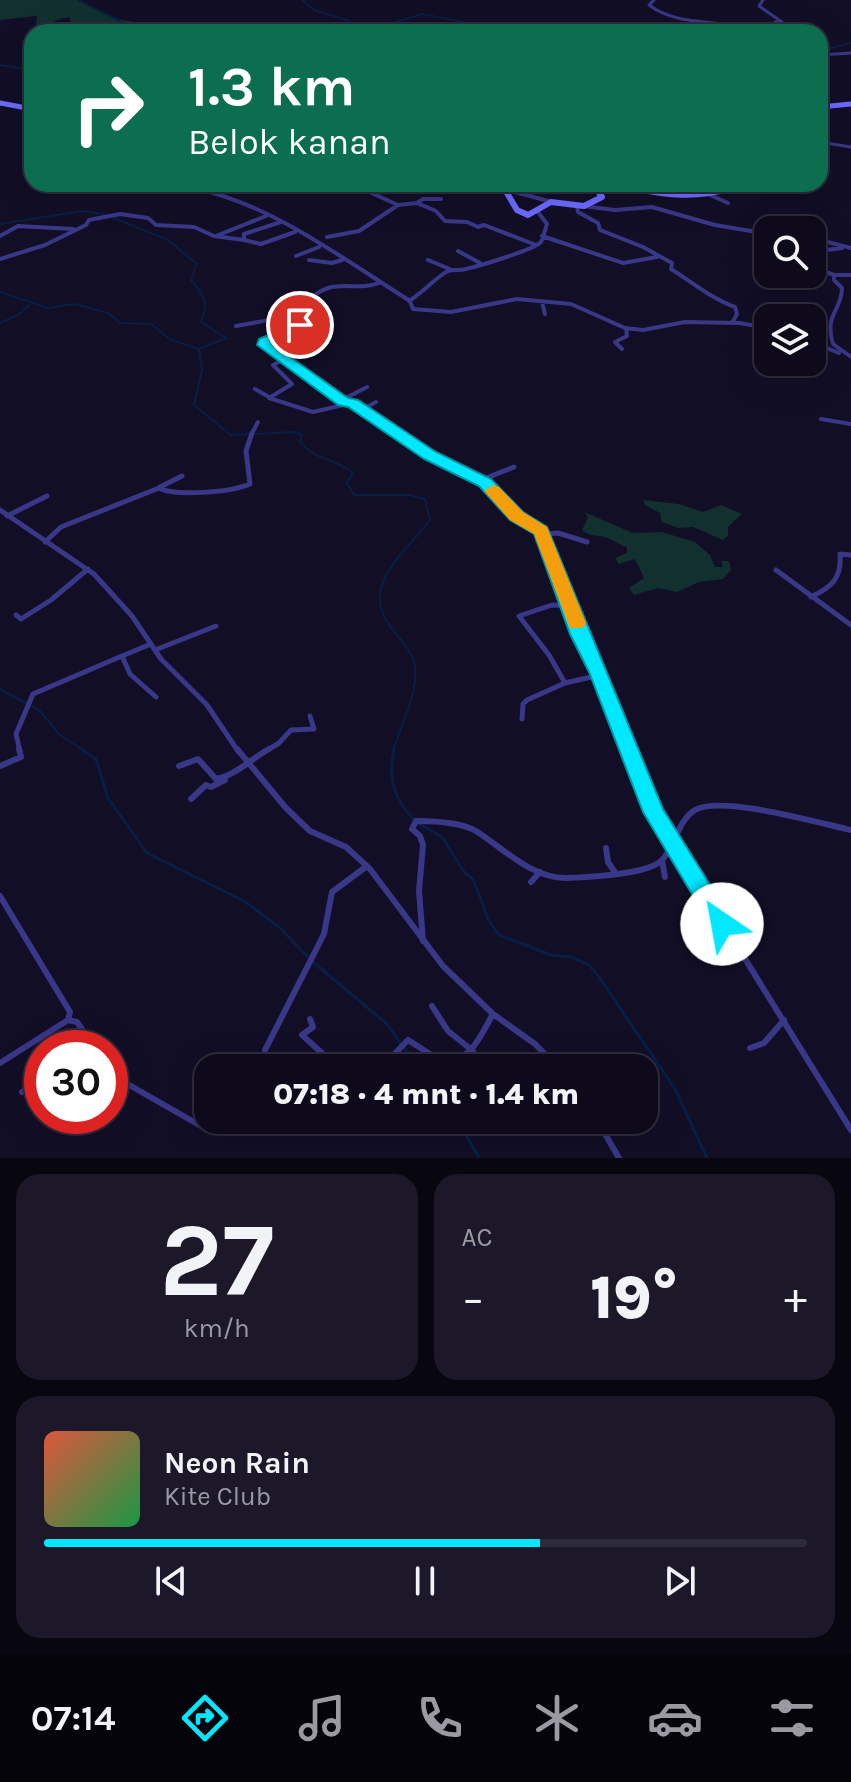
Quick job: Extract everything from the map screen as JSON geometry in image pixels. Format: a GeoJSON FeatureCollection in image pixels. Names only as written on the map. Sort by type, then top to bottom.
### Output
{"type":"FeatureCollection","features":[{"type":"Feature","properties":{"kind":"street"},"geometry":{"type":"LineString","coordinates":[[654,0],[649,5],[662,17],[733,24]]}},
{"type":"Feature","properties":{"kind":"street"},"geometry":{"type":"LineString","coordinates":[[751,0],[762,2],[759,6],[782,21],[775,22],[778,24]]}},
{"type":"Feature","properties":{"kind":"street"},"geometry":{"type":"LineString","coordinates":[[828,55],[851,53]]}},
{"type":"Feature","properties":{"kind":"street"},"geometry":{"type":"LineString","coordinates":[[0,103],[24,107]]}},
{"type":"Feature","properties":{"kind":"street"},"geometry":{"type":"LineString","coordinates":[[828,106],[851,104]]}},
{"type":"Feature","properties":{"kind":"street"},"geometry":{"type":"LineString","coordinates":[[828,143],[851,147]]}},
{"type":"Feature","properties":{"kind":"street"},"geometry":{"type":"LineString","coordinates":[[217,192],[281,222],[409,301],[413,309],[438,313],[513,299],[571,304],[625,328],[647,330],[685,322],[754,326]]}},
{"type":"Feature","properties":{"kind":"street"},"geometry":{"type":"LineString","coordinates":[[374,192],[398,205]]}},
{"type":"Feature","properties":{"kind":"street"},"geometry":{"type":"LineString","coordinates":[[505,192],[519,212],[528,215],[553,202]]}},
{"type":"Feature","properties":{"kind":"street"},"geometry":{"type":"LineString","coordinates":[[519,192],[553,202],[615,210],[652,207],[715,225],[754,232]]}},
{"type":"Feature","properties":{"kind":"street"},"geometry":{"type":"LineString","coordinates":[[580,206],[601,199],[600,192]]}},
{"type":"Feature","properties":{"kind":"street"},"geometry":{"type":"LineString","coordinates":[[656,192],[681,197],[718,192]]}},
{"type":"Feature","properties":{"kind":"street"},"geometry":{"type":"LineString","coordinates":[[710,195],[728,203]]}},
{"type":"Feature","properties":{"kind":"street"},"geometry":{"type":"LineString","coordinates":[[417,203],[423,199],[441,199]]}},
{"type":"Feature","properties":{"kind":"street"},"geometry":{"type":"LineString","coordinates":[[327,237],[359,231],[405,202],[436,211],[445,221],[466,222],[477,227],[484,225],[537,246]]}},
{"type":"Feature","properties":{"kind":"street"},"geometry":{"type":"LineString","coordinates":[[580,206],[578,212],[598,223],[596,228],[643,247],[672,263],[672,270],[704,289],[717,301],[735,307],[737,314],[732,323]]}},
{"type":"Feature","properties":{"kind":"street"},"geometry":{"type":"LineString","coordinates":[[409,301],[433,286],[438,277],[453,270],[514,252],[527,252],[537,246],[547,224],[538,212]]}},
{"type":"Feature","properties":{"kind":"street"},"geometry":{"type":"LineString","coordinates":[[0,259],[45,245],[86,225],[88,220],[120,214],[148,218],[156,225],[194,227],[216,236],[261,244],[296,232]]}},
{"type":"Feature","properties":{"kind":"street"},"geometry":{"type":"LineString","coordinates":[[216,236],[229,228],[268,216]]}},
{"type":"Feature","properties":{"kind":"street"},"geometry":{"type":"LineString","coordinates":[[244,240],[242,235],[281,222]]}},
{"type":"Feature","properties":{"kind":"street"},"geometry":{"type":"LineString","coordinates":[[0,236],[18,226],[74,229]]}},
{"type":"Feature","properties":{"kind":"street"},"geometry":{"type":"LineString","coordinates":[[542,236],[623,263],[658,257]]}},
{"type":"Feature","properties":{"kind":"street"},"geometry":{"type":"LineString","coordinates":[[826,241],[848,248]]}},
{"type":"Feature","properties":{"kind":"street"},"geometry":{"type":"LineString","coordinates":[[296,256],[319,246]]}},
{"type":"Feature","properties":{"kind":"street"},"geometry":{"type":"LineString","coordinates":[[826,251],[848,248]]}},
{"type":"Feature","properties":{"kind":"street"},"geometry":{"type":"LineString","coordinates":[[458,251],[481,264]]}},
{"type":"Feature","properties":{"kind":"street"},"geometry":{"type":"LineString","coordinates":[[309,260],[332,263],[343,260]]}},
{"type":"Feature","properties":{"kind":"street"},"geometry":{"type":"LineString","coordinates":[[428,260],[453,270]]}},
{"type":"Feature","properties":{"kind":"street"},"geometry":{"type":"LineString","coordinates":[[826,272],[851,275]]}},
{"type":"Feature","properties":{"kind":"street"},"geometry":{"type":"LineString","coordinates":[[834,275],[834,280],[841,285],[842,299],[832,312],[829,330],[833,344],[851,357]]}},
{"type":"Feature","properties":{"kind":"street"},"geometry":{"type":"LineString","coordinates":[[379,282],[364,290],[327,288],[304,303],[297,315],[299,328],[264,343],[343,401],[352,403],[430,456],[481,480],[516,516],[543,534],[584,645],[600,675],[654,812],[851,1130]]}},
{"type":"Feature","properties":{"kind":"street"},"geometry":{"type":"LineString","coordinates":[[542,302],[545,314]]}},
{"type":"Feature","properties":{"kind":"street"},"geometry":{"type":"LineString","coordinates":[[236,326],[297,315]]}},
{"type":"Feature","properties":{"kind":"street"},"geometry":{"type":"LineString","coordinates":[[622,349],[615,342],[627,336],[625,328]]}},
{"type":"Feature","properties":{"kind":"street"},"geometry":{"type":"LineString","coordinates":[[826,347],[851,357]]}},
{"type":"Feature","properties":{"kind":"street"},"geometry":{"type":"LineString","coordinates":[[269,397],[292,385],[273,365],[285,359]]}},
{"type":"Feature","properties":{"kind":"street"},"geometry":{"type":"LineString","coordinates":[[255,389],[285,405],[318,412],[367,387]]}},
{"type":"Feature","properties":{"kind":"street"},"geometry":{"type":"LineString","coordinates":[[375,420],[373,412],[365,408],[376,402]]}},
{"type":"Feature","properties":{"kind":"street"},"geometry":{"type":"LineString","coordinates":[[821,419],[851,424]]}},
{"type":"Feature","properties":{"kind":"street"},"geometry":{"type":"LineString","coordinates":[[159,488],[174,495],[190,491],[219,495],[250,484],[252,478],[244,452],[248,436],[258,422]]}},
{"type":"Feature","properties":{"kind":"street"},"geometry":{"type":"LineString","coordinates":[[481,480],[514,467]]}},
{"type":"Feature","properties":{"kind":"street"},"geometry":{"type":"LineString","coordinates":[[45,542],[61,527],[182,476]]}},
{"type":"Feature","properties":{"kind":"street"},"geometry":{"type":"LineString","coordinates":[[7,516],[47,496]]}},
{"type":"Feature","properties":{"kind":"street"},"geometry":{"type":"LineString","coordinates":[[0,510],[88,569],[132,616],[153,647],[207,705],[246,762],[310,831],[346,847],[367,866],[423,942],[493,1014],[545,1054]]}},
{"type":"Feature","properties":{"kind":"street"},"geometry":{"type":"LineString","coordinates":[[543,534],[558,533],[587,542]]}},
{"type":"Feature","properties":{"kind":"street"},"geometry":{"type":"LineString","coordinates":[[811,597],[838,579],[843,567],[840,554],[851,555]]}},
{"type":"Feature","properties":{"kind":"street"},"geometry":{"type":"LineString","coordinates":[[16,615],[21,619],[51,600],[88,569]]}},
{"type":"Feature","properties":{"kind":"street"},"geometry":{"type":"LineString","coordinates":[[776,570],[851,625]]}},
{"type":"Feature","properties":{"kind":"street"},"geometry":{"type":"LineString","coordinates":[[565,683],[549,655],[519,616],[552,605],[571,606]]}},
{"type":"Feature","properties":{"kind":"street"},"geometry":{"type":"LineString","coordinates":[[0,766],[21,757],[16,734],[33,694],[122,656],[216,626]]}},
{"type":"Feature","properties":{"kind":"street"},"geometry":{"type":"LineString","coordinates":[[122,656],[127,672],[156,697]]}},
{"type":"Feature","properties":{"kind":"street"},"geometry":{"type":"LineString","coordinates":[[522,719],[525,703],[565,683],[600,675]]}},
{"type":"Feature","properties":{"kind":"street"},"geometry":{"type":"LineString","coordinates":[[191,799],[206,785],[211,787],[232,776],[246,762],[277,744],[293,728],[314,729],[310,716]]}},
{"type":"Feature","properties":{"kind":"street"},"geometry":{"type":"LineString","coordinates":[[179,766],[198,759],[216,779],[232,776]]}},
{"type":"Feature","properties":{"kind":"street"},"geometry":{"type":"LineString","coordinates":[[423,942],[419,880],[423,845],[420,836],[412,829],[416,821],[436,821],[474,830],[495,847],[540,872],[562,878],[616,874],[655,865],[662,860],[695,810],[712,805],[748,808],[851,830]]}},
{"type":"Feature","properties":{"kind":"street"},"geometry":{"type":"LineString","coordinates":[[606,848],[608,862],[616,874]]}},
{"type":"Feature","properties":{"kind":"street"},"geometry":{"type":"LineString","coordinates":[[662,860],[665,877]]}},
{"type":"Feature","properties":{"kind":"street"},"geometry":{"type":"LineString","coordinates":[[265,1050],[324,934],[332,892],[367,866]]}},
{"type":"Feature","properties":{"kind":"street"},"geometry":{"type":"LineString","coordinates":[[531,882],[540,872]]}},
{"type":"Feature","properties":{"kind":"street"},"geometry":{"type":"LineString","coordinates":[[0,1063],[68,1020],[70,1012],[1,899]]}},
{"type":"Feature","properties":{"kind":"street"},"geometry":{"type":"LineString","coordinates":[[432,1006],[448,1031],[473,1051]]}},
{"type":"Feature","properties":{"kind":"street"},"geometry":{"type":"LineString","coordinates":[[469,1054],[493,1014]]}},
{"type":"Feature","properties":{"kind":"street"},"geometry":{"type":"LineString","coordinates":[[310,1019],[313,1027],[302,1035],[306,1043],[323,1054]]}},
{"type":"Feature","properties":{"kind":"street"},"geometry":{"type":"LineString","coordinates":[[68,1020],[77,1022],[83,1030]]}},
{"type":"Feature","properties":{"kind":"street"},"geometry":{"type":"LineString","coordinates":[[750,1048],[764,1043],[784,1020]]}},
{"type":"Feature","properties":{"kind":"street"},"geometry":{"type":"LineString","coordinates":[[394,1054],[408,1040],[430,1054]]}},
{"type":"Feature","properties":{"kind":"street"},"geometry":{"type":"LineString","coordinates":[[128,1084],[194,1122]]}},
{"type":"Feature","properties":{"kind":"street"},"geometry":{"type":"LineString","coordinates":[[605,1134],[619,1158]]}},
{"type":"Feature","properties":{"kind":"green space"},"geometry":{"type":"Polygon","coordinates":[[[0,0],[79,0],[118,19],[139,24],[71,24],[69,17],[36,24],[37,16],[0,20],[0,0]]]}},
{"type":"Feature","properties":{"kind":"green space"},"geometry":{"type":"Polygon","coordinates":[[[643,500],[679,504],[703,512],[721,505],[742,514],[728,527],[728,535],[723,540],[693,527],[678,528],[662,522],[660,513],[645,505],[643,500]]]}},
{"type":"Feature","properties":{"kind":"green space"},"geometry":{"type":"Polygon","coordinates":[[[584,512],[633,533],[662,532],[695,542],[710,555],[715,567],[723,567],[721,561],[729,561],[731,570],[723,579],[699,582],[677,592],[658,588],[634,595],[629,588],[644,578],[635,559],[619,564],[615,558],[627,553],[627,547],[582,530],[588,517],[584,512]]]}},
{"type":"Feature","properties":{"kind":"waterway"},"geometry":{"type":"LineString","coordinates":[[78,0],[126,24]]}},
{"type":"Feature","properties":{"kind":"waterway"},"geometry":{"type":"LineString","coordinates":[[302,0],[314,10],[350,21]]}},
{"type":"Feature","properties":{"kind":"waterway"},"geometry":{"type":"LineString","coordinates":[[390,24],[422,14],[474,24]]}},
{"type":"Feature","properties":{"kind":"waterway"},"geometry":{"type":"LineString","coordinates":[[828,49],[851,43]]}},
{"type":"Feature","properties":{"kind":"waterway"},"geometry":{"type":"LineString","coordinates":[[0,65],[24,69]]}},
{"type":"Feature","properties":{"kind":"waterway"},"geometry":{"type":"LineString","coordinates":[[0,224],[82,211],[109,215]]}},
{"type":"Feature","properties":{"kind":"waterway"},"geometry":{"type":"LineString","coordinates":[[114,218],[168,240],[197,264],[191,280],[204,300],[201,322],[226,338],[201,348]]}},
{"type":"Feature","properties":{"kind":"waterway"},"geometry":{"type":"LineString","coordinates":[[0,292],[48,308],[75,304],[108,313],[120,323],[151,324],[171,340],[199,349],[202,370],[194,405],[231,435],[295,432],[302,435],[300,442],[306,448],[353,473],[347,483],[354,495],[408,495],[425,499],[430,520],[392,566],[380,592],[380,606],[386,620],[409,650],[415,672],[413,695],[393,751]]}},
{"type":"Feature","properties":{"kind":"waterway"},"geometry":{"type":"LineString","coordinates":[[0,323],[18,315],[29,305]]}},
{"type":"Feature","properties":{"kind":"waterway"},"geometry":{"type":"LineString","coordinates":[[0,689],[40,711],[60,735],[96,759],[108,798],[147,853],[244,901],[279,927],[308,957]]}},
{"type":"Feature","properties":{"kind":"waterway"},"geometry":{"type":"LineString","coordinates":[[394,749],[394,787],[414,820]]}},
{"type":"Feature","properties":{"kind":"waterway"},"geometry":{"type":"LineString","coordinates":[[419,824],[442,837],[464,872],[473,879],[489,921],[499,935],[551,955],[571,957],[589,965],[597,974],[675,1089],[707,1158]]}},
{"type":"Feature","properties":{"kind":"waterway"},"geometry":{"type":"LineString","coordinates":[[313,962],[387,1024],[401,1044]]}},
{"type":"Feature","properties":{"kind":"waterway"},"geometry":{"type":"LineString","coordinates":[[405,1049],[409,1054]]}},
{"type":"Feature","properties":{"kind":"waterway"},"geometry":{"type":"LineString","coordinates":[[466,1134],[479,1158]]}},
{"type":"Feature","properties":{"kind":"slow traffic"},"geometry":{"type":"LineString","coordinates":[[493,491],[516,516],[541,531],[576,623]]}},
{"type":"Feature","properties":{"kind":"route"},"geometry":{"type":"LineString","coordinates":[[300,325],[264,345],[344,402],[352,403],[430,456],[485,482],[516,516],[541,531],[584,645],[599,672],[654,812],[722,924]]}}]}
